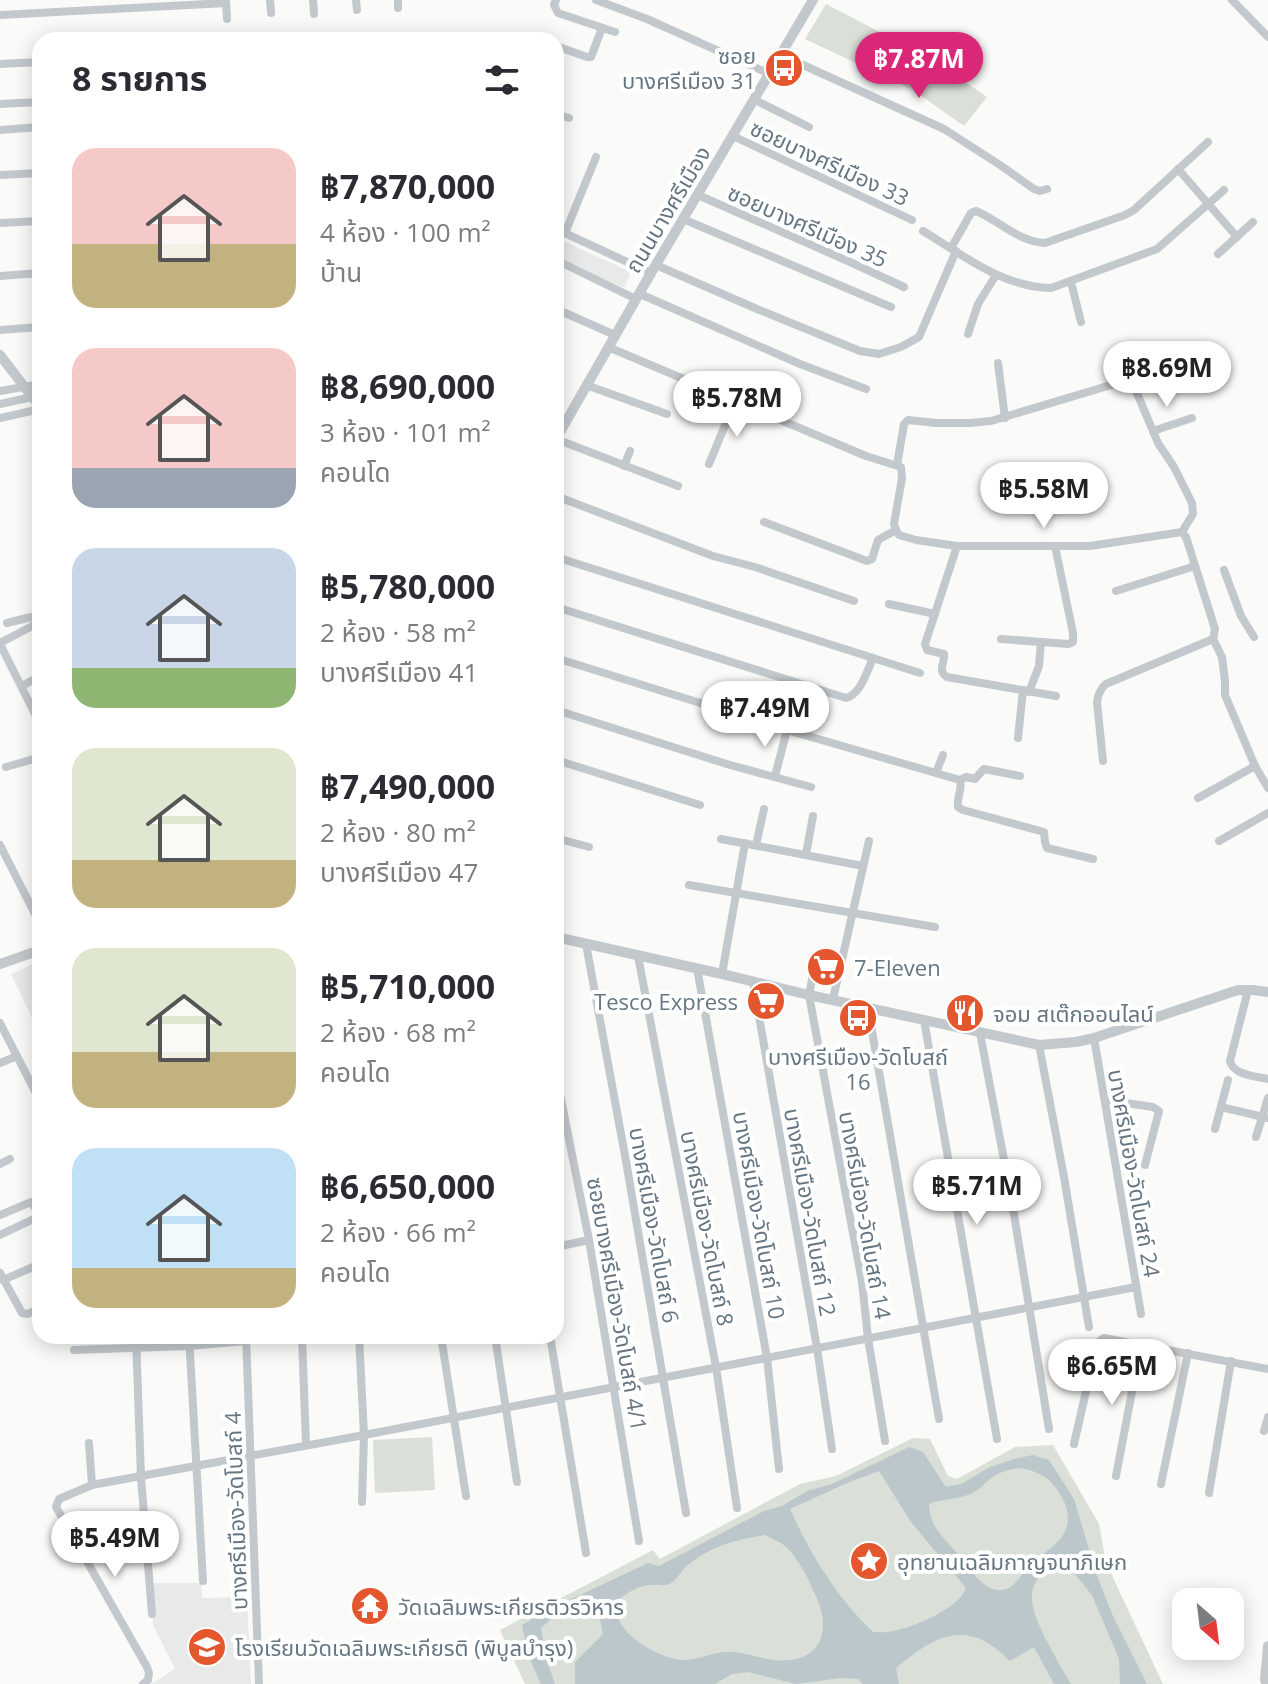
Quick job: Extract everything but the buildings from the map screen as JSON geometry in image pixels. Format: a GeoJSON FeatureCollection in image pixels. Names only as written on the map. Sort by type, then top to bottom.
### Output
{"type":"FeatureCollection","features":[{"type":"Feature","properties":{"kind":"street"},"geometry":{"type":"LineString","coordinates":[[270,0],[271,13]]}},
{"type":"Feature","properties":{"kind":"street"},"geometry":{"type":"LineString","coordinates":[[313,0],[314,14]]}},
{"type":"Feature","properties":{"kind":"street"},"geometry":{"type":"LineString","coordinates":[[556,0],[554,5],[558,13],[615,32]]}},
{"type":"Feature","properties":{"kind":"street"},"geometry":{"type":"LineString","coordinates":[[596,0],[770,74]]}},
{"type":"Feature","properties":{"kind":"street"},"geometry":{"type":"LineString","coordinates":[[626,11],[629,0]]}},
{"type":"Feature","properties":{"kind":"street","name":"ถนนบางศรีเมือง"},"geometry":{"type":"LineString","coordinates":[[564,425],[813,0]]}},
{"type":"Feature","properties":{"kind":"street"},"geometry":{"type":"LineString","coordinates":[[1232,0],[1268,37]]}},
{"type":"Feature","properties":{"kind":"street"},"geometry":{"type":"LineString","coordinates":[[0,15],[226,2],[227,19]]}},
{"type":"Feature","properties":{"kind":"street"},"geometry":{"type":"LineString","coordinates":[[564,49],[591,57],[602,28]]}},
{"type":"Feature","properties":{"kind":"street"},"geometry":{"type":"LineString","coordinates":[[781,55],[944,129],[1034,189],[1047,189]]}},
{"type":"Feature","properties":{"kind":"street"},"geometry":{"type":"LineString","coordinates":[[0,64],[32,62]]}},
{"type":"Feature","properties":{"kind":"street"},"geometry":{"type":"LineString","coordinates":[[755,100],[809,127]]}},
{"type":"Feature","properties":{"kind":"street"},"geometry":{"type":"LineString","coordinates":[[0,104],[32,102]]}},
{"type":"Feature","properties":{"kind":"street"},"geometry":{"type":"LineString","coordinates":[[0,130],[32,128]]}},
{"type":"Feature","properties":{"kind":"street","name":"ซอยบางศรีเมือง 33"},"geometry":{"type":"LineString","coordinates":[[733,136],[912,220]]}},
{"type":"Feature","properties":{"kind":"street"},"geometry":{"type":"LineString","coordinates":[[564,233],[860,351],[879,354],[919,337],[971,213],[982,213],[1021,238],[1045,243],[1134,210],[1208,142]]}},
{"type":"Feature","properties":{"kind":"street"},"geometry":{"type":"LineString","coordinates":[[564,223],[596,157]]}},
{"type":"Feature","properties":{"kind":"street"},"geometry":{"type":"LineString","coordinates":[[1178,169],[1237,237]]}},
{"type":"Feature","properties":{"kind":"street"},"geometry":{"type":"LineString","coordinates":[[0,175],[32,173]]}},
{"type":"Feature","properties":{"kind":"street"},"geometry":{"type":"LineString","coordinates":[[923,231],[1003,279],[1051,288],[1157,249],[1224,190]]}},
{"type":"Feature","properties":{"kind":"street","name":"ซอยบางศรีเมือง 35"},"geometry":{"type":"LineString","coordinates":[[698,195],[904,287]]}},
{"type":"Feature","properties":{"kind":"street"},"geometry":{"type":"LineString","coordinates":[[683,219],[891,307]]}},
{"type":"Feature","properties":{"kind":"street"},"geometry":{"type":"LineString","coordinates":[[0,223],[32,221]]}},
{"type":"Feature","properties":{"kind":"street"},"geometry":{"type":"LineString","coordinates":[[1218,254],[1253,222]]}},
{"type":"Feature","properties":{"kind":"street"},"geometry":{"type":"LineString","coordinates":[[564,264],[638,297],[866,389]]}},
{"type":"Feature","properties":{"kind":"street"},"geometry":{"type":"LineString","coordinates":[[0,276],[32,274]]}},
{"type":"Feature","properties":{"kind":"street"},"geometry":{"type":"LineString","coordinates":[[968,334],[978,304],[996,275]]}},
{"type":"Feature","properties":{"kind":"street"},"geometry":{"type":"LineString","coordinates":[[1071,282],[1081,322]]}},
{"type":"Feature","properties":{"kind":"street"},"geometry":{"type":"LineString","coordinates":[[564,313],[615,335]]}},
{"type":"Feature","properties":{"kind":"street"},"geometry":{"type":"LineString","coordinates":[[0,330],[32,328]]}},
{"type":"Feature","properties":{"kind":"street"},"geometry":{"type":"LineString","coordinates":[[608,347],[866,456],[897,465],[902,470],[894,524],[899,535],[916,540],[957,546],[1105,545],[1182,532],[1193,514],[1192,503],[1158,443],[1131,379],[1005,418],[970,423],[908,420],[904,424],[897,465]]}},
{"type":"Feature","properties":{"kind":"street"},"geometry":{"type":"LineString","coordinates":[[0,404],[32,397],[1,357]]}},
{"type":"Feature","properties":{"kind":"street"},"geometry":{"type":"LineString","coordinates":[[998,363],[1005,418]]}},
{"type":"Feature","properties":{"kind":"street"},"geometry":{"type":"LineString","coordinates":[[0,391],[32,385]]}},
{"type":"Feature","properties":{"kind":"street"},"geometry":{"type":"LineString","coordinates":[[586,385],[667,414]]}},
{"type":"Feature","properties":{"kind":"street"},"geometry":{"type":"LineString","coordinates":[[709,464],[735,401]]}},
{"type":"Feature","properties":{"kind":"street"},"geometry":{"type":"LineString","coordinates":[[0,418],[32,410]]}},
{"type":"Feature","properties":{"kind":"street"},"geometry":{"type":"LineString","coordinates":[[1153,431],[1192,418]]}},
{"type":"Feature","properties":{"kind":"street"},"geometry":{"type":"LineString","coordinates":[[564,442],[678,486]]}},
{"type":"Feature","properties":{"kind":"street"},"geometry":{"type":"LineString","coordinates":[[624,466],[630,451]]}},
{"type":"Feature","properties":{"kind":"street"},"geometry":{"type":"LineString","coordinates":[[564,499],[713,556],[781,575],[854,601]]}},
{"type":"Feature","properties":{"kind":"street"},"geometry":{"type":"LineString","coordinates":[[764,522],[867,561],[872,559],[878,540],[896,530]]}},
{"type":"Feature","properties":{"kind":"street"},"geometry":{"type":"LineString","coordinates":[[1182,532],[1215,629],[1213,639],[1222,657],[1225,695],[1268,788]]}},
{"type":"Feature","properties":{"kind":"street"},"geometry":{"type":"LineString","coordinates":[[957,546],[925,647],[944,654],[943,675],[1056,696]]}},
{"type":"Feature","properties":{"kind":"street"},"geometry":{"type":"LineString","coordinates":[[1001,639],[1068,644],[1073,641],[1055,546]]}},
{"type":"Feature","properties":{"kind":"street"},"geometry":{"type":"LineString","coordinates":[[564,560],[920,673]]}},
{"type":"Feature","properties":{"kind":"street"},"geometry":{"type":"LineString","coordinates":[[1116,591],[1195,566]]}},
{"type":"Feature","properties":{"kind":"street"},"geometry":{"type":"LineString","coordinates":[[1224,570],[1241,616],[1254,637]]}},
{"type":"Feature","properties":{"kind":"street"},"geometry":{"type":"LineString","coordinates":[[889,604],[935,614]]}},
{"type":"Feature","properties":{"kind":"street"},"geometry":{"type":"LineString","coordinates":[[564,610],[846,698],[857,693],[873,658]]}},
{"type":"Feature","properties":{"kind":"street"},"geometry":{"type":"LineString","coordinates":[[7,623],[32,618]]}},
{"type":"Feature","properties":{"kind":"street"},"geometry":{"type":"LineString","coordinates":[[32,626],[0,644],[32,707]]}},
{"type":"Feature","properties":{"kind":"street"},"geometry":{"type":"LineString","coordinates":[[1103,761],[1097,702],[1101,688],[1213,639]]}},
{"type":"Feature","properties":{"kind":"street"},"geometry":{"type":"LineString","coordinates":[[1018,738],[1026,691],[1039,666],[1041,642]]}},
{"type":"Feature","properties":{"kind":"street"},"geometry":{"type":"LineString","coordinates":[[564,660],[960,780],[966,777],[975,779],[984,769],[1020,776]]}},
{"type":"Feature","properties":{"kind":"street"},"geometry":{"type":"LineString","coordinates":[[22,686],[32,680]]}},
{"type":"Feature","properties":{"kind":"street"},"geometry":{"type":"LineString","coordinates":[[564,713],[811,787]]}},
{"type":"Feature","properties":{"kind":"street"},"geometry":{"type":"LineString","coordinates":[[775,776],[787,730]]}},
{"type":"Feature","properties":{"kind":"street"},"geometry":{"type":"LineString","coordinates":[[936,773],[943,755]]}},
{"type":"Feature","properties":{"kind":"street"},"geometry":{"type":"LineString","coordinates":[[6,767],[32,761]]}},
{"type":"Feature","properties":{"kind":"street"},"geometry":{"type":"LineString","coordinates":[[564,762],[700,805]]}},
{"type":"Feature","properties":{"kind":"street"},"geometry":{"type":"LineString","coordinates":[[1198,798],[1261,769]]}},
{"type":"Feature","properties":{"kind":"street"},"geometry":{"type":"LineString","coordinates":[[960,780],[957,802],[963,810],[1044,832],[1047,848],[1093,859]]}},
{"type":"Feature","properties":{"kind":"street"},"geometry":{"type":"LineString","coordinates":[[756,845],[764,809]]}},
{"type":"Feature","properties":{"kind":"street"},"geometry":{"type":"LineString","coordinates":[[1219,841],[1268,813]]}},
{"type":"Feature","properties":{"kind":"street"},"geometry":{"type":"LineString","coordinates":[[806,854],[813,816]]}},
{"type":"Feature","properties":{"kind":"street"},"geometry":{"type":"LineString","coordinates":[[721,839],[863,866]]}},
{"type":"Feature","properties":{"kind":"street"},"geometry":{"type":"LineString","coordinates":[[564,840],[589,847]]}},
{"type":"Feature","properties":{"kind":"street"},"geometry":{"type":"LineString","coordinates":[[833,999],[869,841]]}},
{"type":"Feature","properties":{"kind":"street"},"geometry":{"type":"LineString","coordinates":[[722,974],[745,843]]}},
{"type":"Feature","properties":{"kind":"street"},"geometry":{"type":"LineString","coordinates":[[0,845],[32,908]]}},
{"type":"Feature","properties":{"kind":"street"},"geometry":{"type":"LineString","coordinates":[[689,885],[935,927]]}},
{"type":"Feature","properties":{"kind":"street"},"geometry":{"type":"LineString","coordinates":[[564,939],[1039,1045],[1094,1038],[1238,990],[1268,992]]}},
{"type":"Feature","properties":{"kind":"street","name":"บางศรีเมือง-วัดโบสถ์ 6"},"geometry":{"type":"LineString","coordinates":[[586,944],[686,1513]]}},
{"type":"Feature","properties":{"kind":"street"},"geometry":{"type":"LineString","coordinates":[[1,960],[32,952]]}},
{"type":"Feature","properties":{"kind":"street","name":"บางศรีเมือง-วัดโบสถ์ 8"},"geometry":{"type":"LineString","coordinates":[[638,956],[716,1367],[737,1508]]}},
{"type":"Feature","properties":{"kind":"street"},"geometry":{"type":"LineString","coordinates":[[809,995],[815,965]]}},
{"type":"Feature","properties":{"kind":"street","name":"บางศรีเมือง-วัดโบสถ์ 10"},"geometry":{"type":"LineString","coordinates":[[697,968],[767,1358],[779,1469]]}},
{"type":"Feature","properties":{"kind":"street","name":"บางศรีเมือง-วัดโบสถ์ 12"},"geometry":{"type":"LineString","coordinates":[[753,982],[832,1449]]}},
{"type":"Feature","properties":{"kind":"street"},"geometry":{"type":"LineString","coordinates":[[1248,990],[1231,1066],[1235,1070],[1268,1079]]}},
{"type":"Feature","properties":{"kind":"street","name":"บางศรีเมือง-วัดโบสถ์ 14"},"geometry":{"type":"LineString","coordinates":[[809,995],[862,1282],[885,1441]]}},
{"type":"Feature","properties":{"kind":"street"},"geometry":{"type":"LineString","coordinates":[[868,1008],[939,1419]]}},
{"type":"Feature","properties":{"kind":"street"},"geometry":{"type":"LineString","coordinates":[[924,1020],[997,1439]]}},
{"type":"Feature","properties":{"kind":"street"},"geometry":{"type":"LineString","coordinates":[[0,1023],[32,1085]]}},
{"type":"Feature","properties":{"kind":"street"},"geometry":{"type":"LineString","coordinates":[[980,1033],[1012,1202],[1049,1429]]}},
{"type":"Feature","properties":{"kind":"street","name":"บางศรีเมือง-วัดโบสถ์ 24"},"geometry":{"type":"LineString","coordinates":[[1094,1038],[1141,1314]]}},
{"type":"Feature","properties":{"kind":"street"},"geometry":{"type":"LineString","coordinates":[[1039,1045],[1089,1327]]}},
{"type":"Feature","properties":{"kind":"street"},"geometry":{"type":"LineString","coordinates":[[0,1063],[17,1056]]}},
{"type":"Feature","properties":{"kind":"street"},"geometry":{"type":"LineString","coordinates":[[1215,1129],[1228,1080]]}},
{"type":"Feature","properties":{"kind":"street"},"geometry":{"type":"LineString","coordinates":[[1256,1137],[1265,1117],[1268,1098]]}},
{"type":"Feature","properties":{"kind":"street"},"geometry":{"type":"LineString","coordinates":[[1105,1100],[1153,1107],[1159,1111],[1145,1165]]}},
{"type":"Feature","properties":{"kind":"street"},"geometry":{"type":"LineString","coordinates":[[1221,1107],[1265,1117]]}},
{"type":"Feature","properties":{"kind":"street","name":"ซอยบางศรีเมือง-วัดโบสถ์ 4/1"},"geometry":{"type":"LineString","coordinates":[[564,1114],[589,1240],[639,1541]]}},
{"type":"Feature","properties":{"kind":"street"},"geometry":{"type":"LineString","coordinates":[[0,1164],[10,1159]]}},
{"type":"Feature","properties":{"kind":"street"},"geometry":{"type":"LineString","coordinates":[[0,1215],[32,1204]]}},
{"type":"Feature","properties":{"kind":"street"},"geometry":{"type":"LineString","coordinates":[[0,1235],[32,1220]]}},
{"type":"Feature","properties":{"kind":"street"},"geometry":{"type":"LineString","coordinates":[[564,1245],[589,1240]]}},
{"type":"Feature","properties":{"kind":"street"},"geometry":{"type":"LineString","coordinates":[[32,1267],[2,1277],[22,1313],[32,1312]]}},
{"type":"Feature","properties":{"kind":"street"},"geometry":{"type":"LineString","coordinates":[[143,1684],[148,1680],[147,1667],[56,1507],[59,1499],[92,1485],[1136,1287]]}},
{"type":"Feature","properties":{"kind":"street"},"geometry":{"type":"LineString","coordinates":[[1074,1444],[1100,1340],[1107,1338],[1268,1369]]}},
{"type":"Feature","properties":{"kind":"street"},"geometry":{"type":"LineString","coordinates":[[74,1350],[162,1344]]}},
{"type":"Feature","properties":{"kind":"street"},"geometry":{"type":"LineString","coordinates":[[189,1344],[203,1581]]}},
{"type":"Feature","properties":{"kind":"street","name":"บางศรีเมือง-วัดโบสถ์ 4"},"geometry":{"type":"LineString","coordinates":[[246,1344],[259,1684]]}},
{"type":"Feature","properties":{"kind":"street"},"geometry":{"type":"LineString","coordinates":[[302,1344],[306,1445]]}},
{"type":"Feature","properties":{"kind":"street"},"geometry":{"type":"LineString","coordinates":[[359,1344],[364,1435],[362,1502]]}},
{"type":"Feature","properties":{"kind":"street"},"geometry":{"type":"LineString","coordinates":[[442,1344],[466,1496]]}},
{"type":"Feature","properties":{"kind":"street"},"geometry":{"type":"LineString","coordinates":[[496,1344],[517,1482]]}},
{"type":"Feature","properties":{"kind":"street"},"geometry":{"type":"LineString","coordinates":[[551,1344],[586,1553]]}},
{"type":"Feature","properties":{"kind":"street"},"geometry":{"type":"LineString","coordinates":[[1116,1476],[1141,1344]]}},
{"type":"Feature","properties":{"kind":"street"},"geometry":{"type":"LineString","coordinates":[[136,1347],[141,1477],[152,1614]]}},
{"type":"Feature","properties":{"kind":"street"},"geometry":{"type":"LineString","coordinates":[[1161,1484],[1188,1353]]}},
{"type":"Feature","properties":{"kind":"street"},"geometry":{"type":"LineString","coordinates":[[1209,1493],[1231,1361]]}},
{"type":"Feature","properties":{"kind":"street"},"geometry":{"type":"LineString","coordinates":[[1264,1431],[1268,1417]]}},
{"type":"Feature","properties":{"kind":"street"},"geometry":{"type":"LineString","coordinates":[[89,1443],[92,1485]]}},
{"type":"Feature","properties":{"kind":"street"},"geometry":{"type":"LineString","coordinates":[[110,1526],[145,1522]]}},
{"type":"Feature","properties":{"kind":"street"},"geometry":{"type":"LineString","coordinates":[[1259,1684],[1268,1648]]}},
{"type":"Feature","properties":{"kind":"street"},"geometry":{"type":"LineString","coordinates":[[1267,1684],[1268,1648]]}},
{"type":"Feature","properties":{"kind":"shaded area"},"geometry":{"type":"Polygon","coordinates":[[[826,4],[935,61],[987,97],[964,126],[913,90],[805,39],[826,4]]]}},
{"type":"Feature","properties":{"kind":"shaded area"},"geometry":{"type":"Polygon","coordinates":[[[564,241],[631,272],[624,288],[564,261],[564,241]]]}},
{"type":"Feature","properties":{"kind":"shaded area"},"geometry":{"type":"Polygon","coordinates":[[[32,965],[32,1018],[11,974],[32,965]]]}},
{"type":"Feature","properties":{"kind":"shaded area"},"geometry":{"type":"Polygon","coordinates":[[[432,1437],[435,1490],[375,1493],[373,1440],[432,1437]]]}},
{"type":"Feature","properties":{"kind":"shaded area","name":"อุทยานเฉลิมกาญจนาภิเษก"},"geometry":{"type":"Polygon","coordinates":[[[913,1438],[930,1439],[948,1476],[957,1479],[1015,1447],[1053,1445],[1099,1524],[1106,1563],[1163,1684],[525,1684],[500,1630],[653,1550],[660,1559],[800,1484],[836,1476],[913,1438]]]}},
{"type":"Feature","properties":{"kind":"shaded area"},"geometry":{"type":"Polygon","coordinates":[[[909,1447],[923,1452],[946,1487],[961,1484],[990,1467],[1014,1459],[1033,1455],[1049,1460],[1074,1499],[1097,1576],[1147,1684],[1120,1684],[1119,1659],[1092,1595],[1068,1566],[1060,1565],[1049,1568],[1038,1578],[1032,1599],[1041,1630],[1071,1684],[1054,1684],[1034,1647],[1010,1661],[980,1639],[966,1635],[939,1640],[911,1656],[896,1668],[899,1684],[863,1684],[858,1679],[841,1678],[796,1684],[748,1672],[732,1674],[715,1684],[575,1684],[575,1662],[603,1634],[599,1616],[580,1605],[554,1617],[541,1628],[545,1654],[555,1684],[541,1684],[528,1655],[522,1625],[648,1563],[659,1566],[764,1511],[782,1506],[807,1491],[832,1484],[909,1447]],[[1021,1468],[997,1474],[968,1495],[929,1504],[932,1520],[939,1532],[976,1577],[993,1589],[1004,1590],[1013,1585],[1063,1535],[1068,1520],[1063,1499],[1049,1480],[1021,1468]],[[879,1471],[790,1509],[826,1575],[860,1619],[873,1632],[891,1632],[923,1621],[954,1603],[966,1588],[911,1522],[879,1471]],[[765,1535],[706,1552],[670,1584],[639,1587],[619,1599],[617,1611],[624,1629],[652,1650],[682,1660],[730,1652],[789,1660],[812,1652],[822,1633],[823,1621],[821,1608],[803,1569],[784,1545],[765,1535]]]}},
{"type":"Feature","properties":{"kind":"shaded area","name":"โรงเรียนวัดเฉลิมพระเกียรติ (พิบูลบำรุง)"},"geometry":{"type":"Polygon","coordinates":[[[151,1583],[201,1583],[202,1598],[247,1597],[251,1684],[151,1684],[175,1669],[153,1625],[151,1583]]]}},
{"type":"Feature","properties":{"kind":"place","name":"ซอย บางศรีเมือง 31"},"geometry":{"type":"Point","coordinates":[784,68]}},
{"type":"Feature","properties":{"kind":"place","name":"7-Eleven"},"geometry":{"type":"Point","coordinates":[826,967]}},
{"type":"Feature","properties":{"kind":"place","name":"Tesco Express"},"geometry":{"type":"Point","coordinates":[766,1001]}},
{"type":"Feature","properties":{"kind":"place","name":"จอม สเต๊กออนไลน์"},"geometry":{"type":"Point","coordinates":[965,1013]}},
{"type":"Feature","properties":{"kind":"place","name":"บางศรีเมือง-วัดโบสถ์ 16"},"geometry":{"type":"Point","coordinates":[858,1018]}},
{"type":"Feature","properties":{"kind":"place","name":"อุทยานเฉลิมกาญจนาภิเษก"},"geometry":{"type":"Point","coordinates":[869,1561]}},
{"type":"Feature","properties":{"kind":"place","name":"วัดเฉลิมพระเกียรติวรวิหาร"},"geometry":{"type":"Point","coordinates":[370,1606]}},
{"type":"Feature","properties":{"kind":"place","name":"โรงเรียนวัดเฉลิมพระเกียรติ (พิบูลบำรุง)"},"geometry":{"type":"Point","coordinates":[207,1647]}}]}
